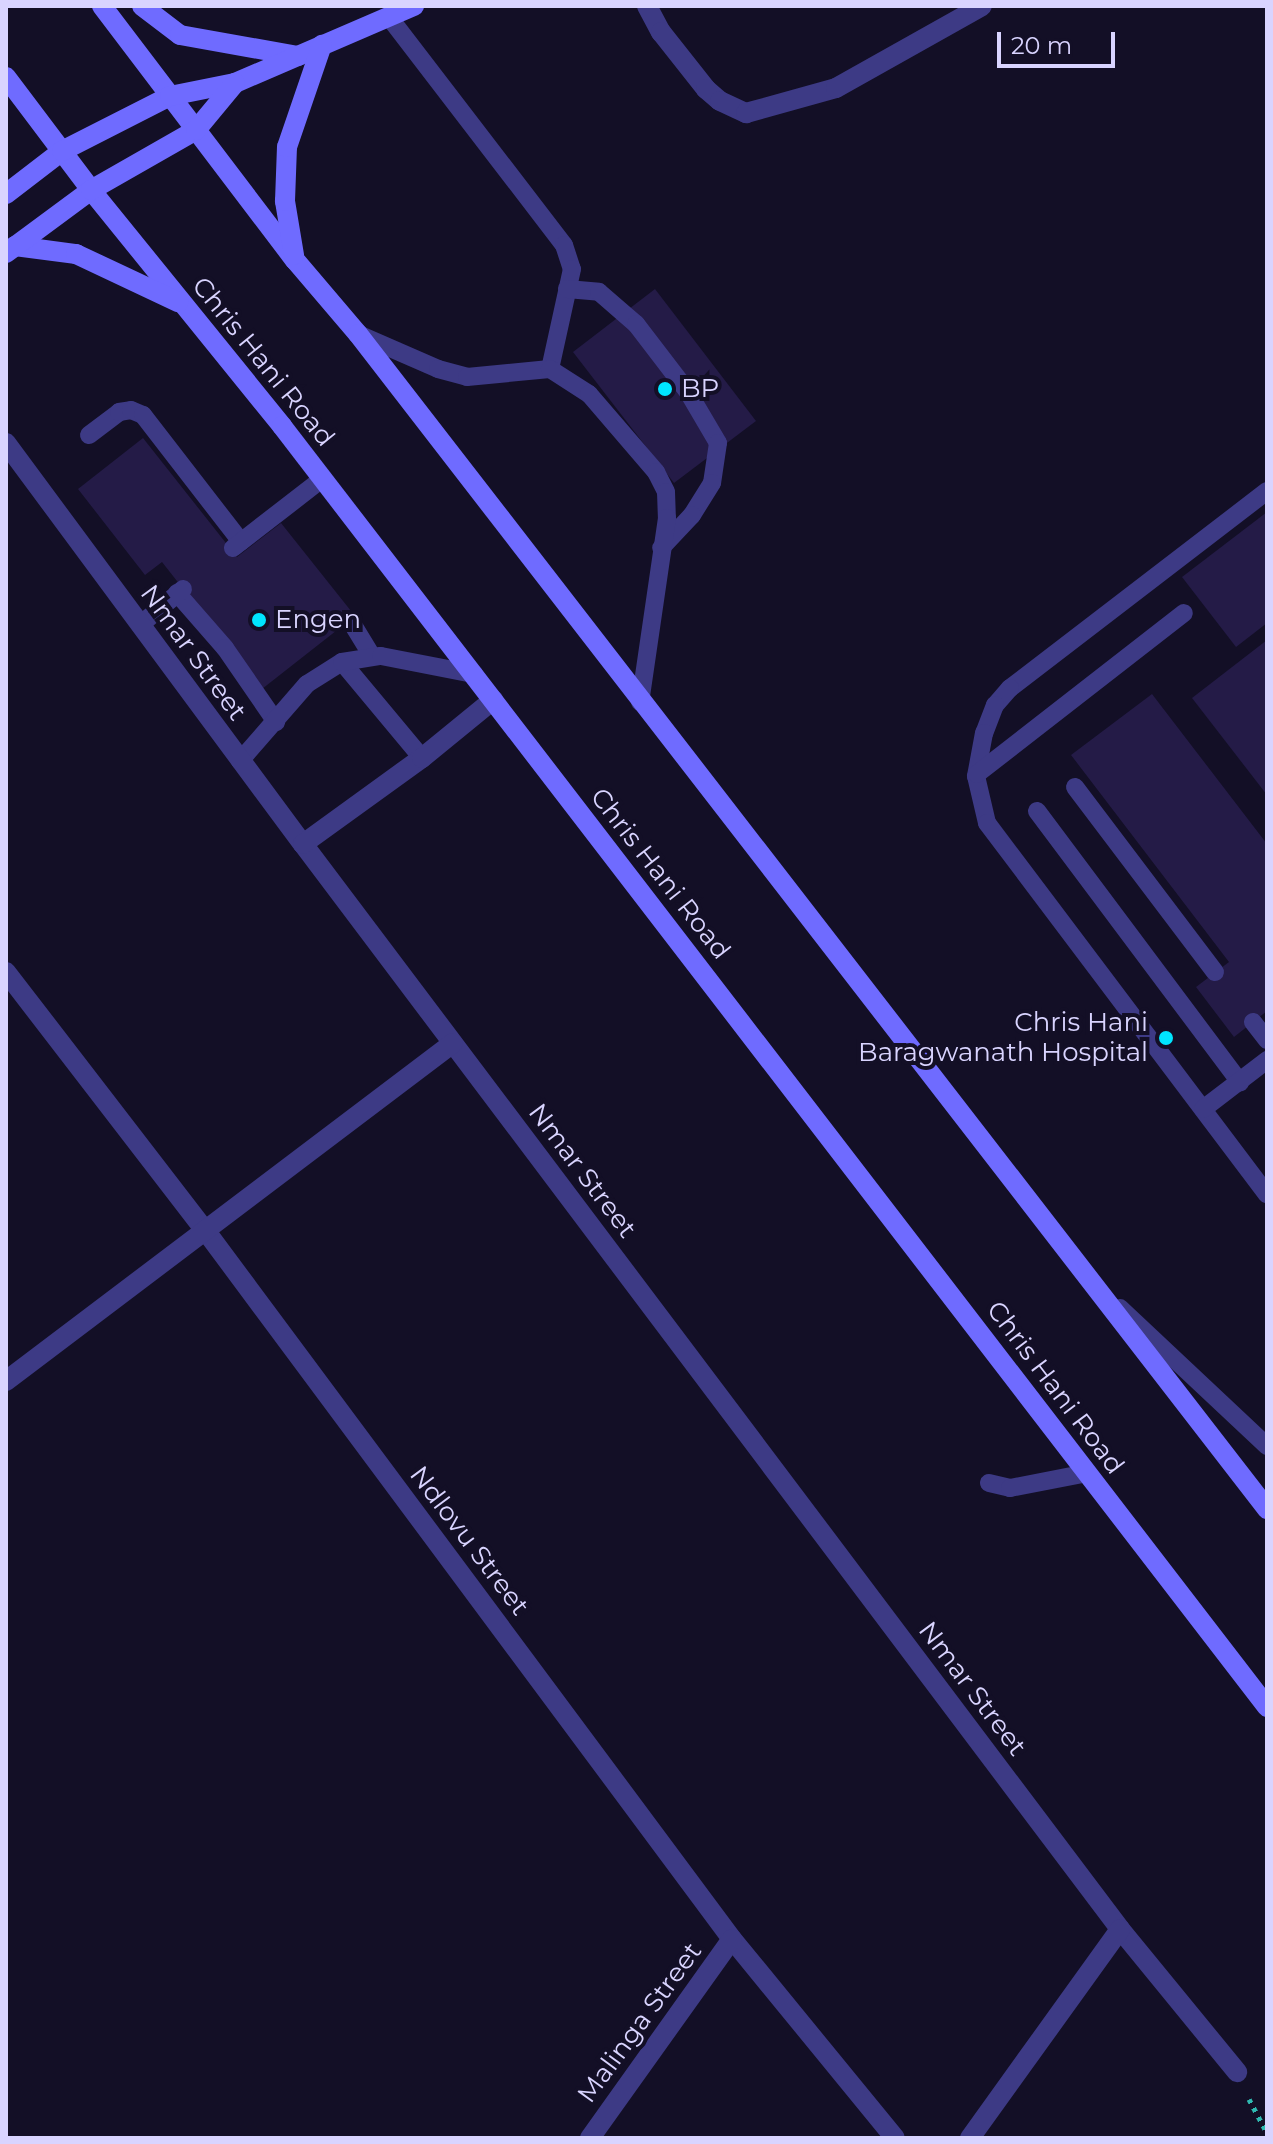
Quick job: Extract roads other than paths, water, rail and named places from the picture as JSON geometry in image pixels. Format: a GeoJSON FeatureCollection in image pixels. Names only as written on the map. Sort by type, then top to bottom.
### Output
{"type":"FeatureCollection","features":[{"type":"Feature","properties":{"kind":"main road"},"geometry":{"type":"LineString","coordinates":[[102,6],[295,260],[358,334],[1267,1509]]}},
{"type":"Feature","properties":{"kind":"main road"},"geometry":{"type":"LineString","coordinates":[[142,6],[180,35],[247,50],[299,56]]}},
{"type":"Feature","properties":{"kind":"main road"},"geometry":{"type":"LineString","coordinates":[[6,194],[62,151],[170,96],[235,83],[414,6]]}},
{"type":"Feature","properties":{"kind":"main road"},"geometry":{"type":"LineString","coordinates":[[295,260],[285,201],[287,147],[322,45]]}},
{"type":"Feature","properties":{"kind":"main road","name":"Chris Hani Road"},"geometry":{"type":"LineString","coordinates":[[6,77],[91,190],[474,674],[1267,1707]]}},
{"type":"Feature","properties":{"kind":"main road"},"geometry":{"type":"LineString","coordinates":[[10,249],[91,190],[196,130],[235,83]]}},
{"type":"Feature","properties":{"kind":"main road"},"geometry":{"type":"LineString","coordinates":[[10,249],[76,254],[185,305]]}},
{"type":"Feature","properties":{"kind":"street"},"geometry":{"type":"LineString","coordinates":[[647,6],[661,32],[706,89],[720,101],[746,113],[836,88],[982,6]]}},
{"type":"Feature","properties":{"kind":"street","name":"Nmar Street"},"geometry":{"type":"LineString","coordinates":[[6,443],[240,761],[1120,1929],[1237,2072]]}},
{"type":"Feature","properties":{"kind":"street"},"geometry":{"type":"LineString","coordinates":[[303,844],[422,758],[493,700]]}},
{"type":"Feature","properties":{"kind":"street","name":"Ndlovu Street"},"geometry":{"type":"LineString","coordinates":[[10,985],[205,1230],[732,1939],[895,2138]]}},
{"type":"Feature","properties":{"kind":"street"},"geometry":{"type":"LineString","coordinates":[[6,1381],[453,1043]]}},
{"type":"Feature","properties":{"kind":"street"},"geometry":{"type":"LineString","coordinates":[[970,2138],[1120,1929]]}},
{"type":"Feature","properties":{"kind":"street","name":"Malinga Street"},"geometry":{"type":"LineString","coordinates":[[590,2138],[732,1939]]}},
{"type":"Feature","properties":{"kind":"lane"},"geometry":{"type":"LineString","coordinates":[[389,17],[564,245],[572,269],[550,369]]}},
{"type":"Feature","properties":{"kind":"lane"},"geometry":{"type":"LineString","coordinates":[[567,289],[599,292],[636,324],[688,392],[718,443],[712,483],[692,515],[661,548]]}},
{"type":"Feature","properties":{"kind":"lane"},"geometry":{"type":"LineString","coordinates":[[358,334],[438,369],[467,377],[550,369],[589,394],[656,472],[666,492],[667,518],[640,702]]}},
{"type":"Feature","properties":{"kind":"lane"},"geometry":{"type":"LineString","coordinates":[[89,435],[119,412],[131,410],[143,415],[236,545],[273,523],[322,479]]}},
{"type":"Feature","properties":{"kind":"lane"},"geometry":{"type":"LineString","coordinates":[[1267,491],[1010,688],[995,705],[984,733],[977,774],[982,813],[987,823],[1267,1194]]}},
{"type":"Feature","properties":{"kind":"lane"},"geometry":{"type":"LineString","coordinates":[[140,625],[180,591],[225,648],[276,722]]}},
{"type":"Feature","properties":{"kind":"lane"},"geometry":{"type":"LineString","coordinates":[[977,774],[1184,613]]}},
{"type":"Feature","properties":{"kind":"lane"},"geometry":{"type":"LineString","coordinates":[[350,620],[372,656]]}},
{"type":"Feature","properties":{"kind":"lane"},"geometry":{"type":"LineString","coordinates":[[240,761],[307,684],[342,662],[372,656],[474,674]]}},
{"type":"Feature","properties":{"kind":"lane"},"geometry":{"type":"LineString","coordinates":[[342,662],[422,758]]}},
{"type":"Feature","properties":{"kind":"lane"},"geometry":{"type":"LineString","coordinates":[[1075,787],[1215,972]]}},
{"type":"Feature","properties":{"kind":"lane"},"geometry":{"type":"LineString","coordinates":[[1037,811],[1240,1082]]}},
{"type":"Feature","properties":{"kind":"lane"},"geometry":{"type":"LineString","coordinates":[[1253,1022],[1267,1040]]}},
{"type":"Feature","properties":{"kind":"lane"},"geometry":{"type":"LineString","coordinates":[[1203,1109],[1267,1060]]}},
{"type":"Feature","properties":{"kind":"lane"},"geometry":{"type":"LineString","coordinates":[[1094,1284],[1267,1446]]}},
{"type":"Feature","properties":{"kind":"lane"},"geometry":{"type":"LineString","coordinates":[[989,1483],[1010,1488],[1087,1473]]}},
{"type":"Feature","properties":{"kind":"place","name":"BP"},"geometry":{"type":"Point","coordinates":[665,389]}},
{"type":"Feature","properties":{"kind":"place","name":"Engen"},"geometry":{"type":"Point","coordinates":[259,620]}},
{"type":"Feature","properties":{"kind":"place","name":"Chris Hani Baragwanath Hospital"},"geometry":{"type":"Point","coordinates":[1166,1038]}}]}
